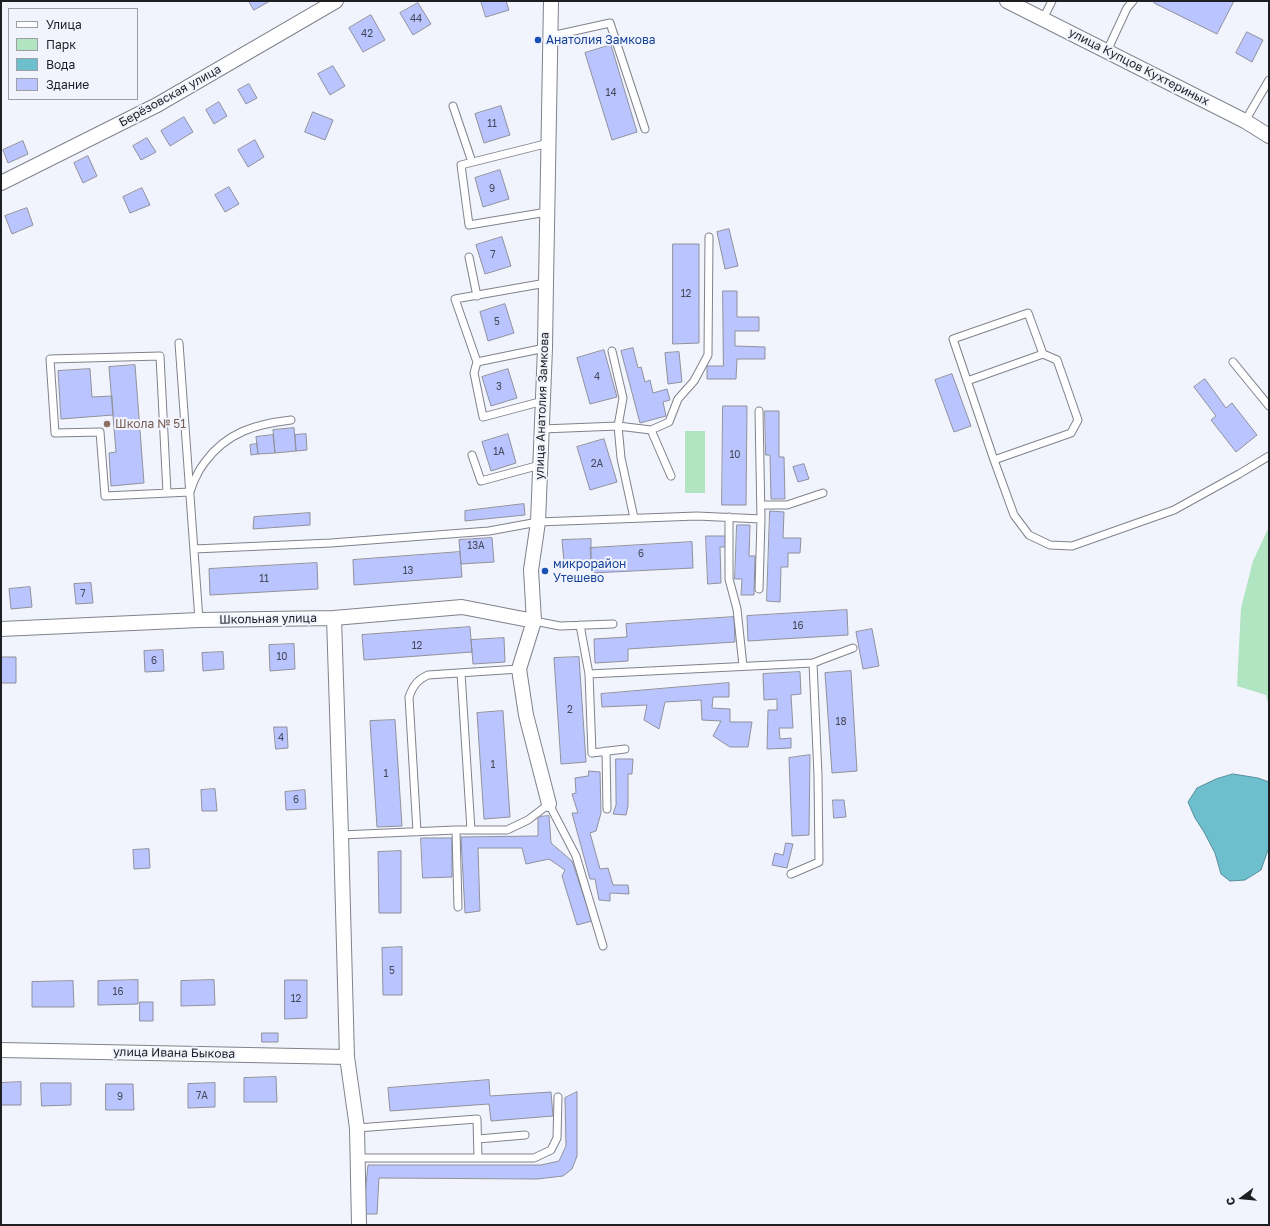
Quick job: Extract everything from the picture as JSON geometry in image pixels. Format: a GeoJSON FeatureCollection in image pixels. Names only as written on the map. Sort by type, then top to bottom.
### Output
{"type":"FeatureCollection","features":[{"type":"Feature","properties":{"kind":"street","name":"Берёзовская улица"},"geometry":{"type":"LineString","coordinates":[[1,183],[62,154],[157,105],[336,1]]}},
{"type":"Feature","properties":{"kind":"street","name":"улица Анатолия Замкова"},"geometry":{"type":"LineString","coordinates":[[548,804],[526,715],[519,669],[534,620],[531,570],[538,522],[546,348],[551,1]]}},
{"type":"Feature","properties":{"kind":"street","name":"улица Купцов Кухтериных"},"geometry":{"type":"LineString","coordinates":[[1007,1],[1245,121],[1269,136]]}},
{"type":"Feature","properties":{"kind":"street","name":"Школьная улица"},"geometry":{"type":"LineString","coordinates":[[1,628],[199,620],[334,618],[462,608],[534,620]]}},
{"type":"Feature","properties":{"kind":"street"},"geometry":{"type":"LineString","coordinates":[[334,618],[347,1057],[357,1128],[359,1225]]}},
{"type":"Feature","properties":{"kind":"street","name":"улица Ивана Быкова"},"geometry":{"type":"LineString","coordinates":[[1,1050],[347,1057]]}},
{"type":"Feature","properties":{"kind":"lane"},"geometry":{"type":"LineString","coordinates":[[1043,19],[1052,1]]}},
{"type":"Feature","properties":{"kind":"lane"},"geometry":{"type":"LineString","coordinates":[[1107,51],[1127,8],[1133,1]]}},
{"type":"Feature","properties":{"kind":"lane"},"geometry":{"type":"LineString","coordinates":[[551,36],[610,23],[645,128]]}},
{"type":"Feature","properties":{"kind":"lane"},"geometry":{"type":"LineString","coordinates":[[1245,121],[1269,80]]}},
{"type":"Feature","properties":{"kind":"lane"},"geometry":{"type":"LineString","coordinates":[[453,106],[472,162]]}},
{"type":"Feature","properties":{"kind":"lane"},"geometry":{"type":"LineString","coordinates":[[547,212],[469,225],[461,165],[549,143]]}},
{"type":"Feature","properties":{"kind":"lane"},"geometry":{"type":"LineString","coordinates":[[542,429],[618,426],[651,430],[669,422],[678,399],[694,381],[708,355],[709,237]]}},
{"type":"Feature","properties":{"kind":"lane"},"geometry":{"type":"LineString","coordinates":[[469,257],[477,296]]}},
{"type":"Feature","properties":{"kind":"lane"},"geometry":{"type":"LineString","coordinates":[[543,402],[483,417],[474,374],[477,362],[455,299],[546,283]]}},
{"type":"Feature","properties":{"kind":"lane"},"geometry":{"type":"LineString","coordinates":[[1042,354],[1028,313],[953,339],[1014,515],[1029,535],[1050,545],[1072,546],[1174,510],[1269,456]]}},
{"type":"Feature","properties":{"kind":"lane"},"geometry":{"type":"LineString","coordinates":[[179,343],[199,620]]}},
{"type":"Feature","properties":{"kind":"lane"},"geometry":{"type":"LineString","coordinates":[[477,362],[546,348]]}},
{"type":"Feature","properties":{"kind":"lane"},"geometry":{"type":"LineString","coordinates":[[612,351],[623,398],[618,426],[621,458],[634,518]]}},
{"type":"Feature","properties":{"kind":"lane"},"geometry":{"type":"LineString","coordinates":[[967,381],[1042,354],[1057,360],[1078,420],[1071,433],[994,460]]}},
{"type":"Feature","properties":{"kind":"lane"},"geometry":{"type":"LineString","coordinates":[[167,493],[160,356],[50,359],[55,433],[100,432],[105,496],[190,492]]}},
{"type":"Feature","properties":{"kind":"lane"},"geometry":{"type":"LineString","coordinates":[[1233,362],[1269,406]]}},
{"type":"Feature","properties":{"kind":"lane"},"geometry":{"type":"LineString","coordinates":[[759,412],[761,505],[759,589]]}},
{"type":"Feature","properties":{"kind":"lane"},"geometry":{"type":"LineString","coordinates":[[190,492],[197,474],[212,453],[233,435],[253,427],[291,420]]}},
{"type":"Feature","properties":{"kind":"lane"},"geometry":{"type":"LineString","coordinates":[[651,430],[671,476]]}},
{"type":"Feature","properties":{"kind":"lane"},"geometry":{"type":"LineString","coordinates":[[472,455],[481,481],[540,464]]}},
{"type":"Feature","properties":{"kind":"lane"},"geometry":{"type":"LineString","coordinates":[[761,505],[787,505],[822,493]]}},
{"type":"Feature","properties":{"kind":"lane"},"geometry":{"type":"LineString","coordinates":[[194,549],[331,543],[489,531],[538,522],[697,516],[761,519]]}},
{"type":"Feature","properties":{"kind":"lane"},"geometry":{"type":"LineString","coordinates":[[729,517],[729,579],[738,608],[743,666]]}},
{"type":"Feature","properties":{"kind":"lane"},"geometry":{"type":"LineString","coordinates":[[534,620],[560,626],[614,624]]}},
{"type":"Feature","properties":{"kind":"lane"},"geometry":{"type":"LineString","coordinates":[[580,625],[589,674],[592,753],[625,749]]}},
{"type":"Feature","properties":{"kind":"lane"},"geometry":{"type":"LineString","coordinates":[[589,674],[812,663],[853,648]]}},
{"type":"Feature","properties":{"kind":"lane"},"geometry":{"type":"LineString","coordinates":[[791,874],[819,862],[818,775],[812,663]]}},
{"type":"Feature","properties":{"kind":"lane"},"geometry":{"type":"LineString","coordinates":[[417,832],[409,697],[412,688],[420,678],[428,675],[519,669]]}},
{"type":"Feature","properties":{"kind":"lane"},"geometry":{"type":"LineString","coordinates":[[461,673],[471,830]]}},
{"type":"Feature","properties":{"kind":"lane"},"geometry":{"type":"LineString","coordinates":[[606,751],[607,809]]}},
{"type":"Feature","properties":{"kind":"lane"},"geometry":{"type":"LineString","coordinates":[[341,835],[456,830],[507,830],[528,820],[548,804],[576,856],[603,946]]}},
{"type":"Feature","properties":{"kind":"lane"},"geometry":{"type":"LineString","coordinates":[[456,830],[458,907]]}},
{"type":"Feature","properties":{"kind":"lane"},"geometry":{"type":"LineString","coordinates":[[357,1158],[534,1158],[551,1150],[557,1138],[558,1097]]}},
{"type":"Feature","properties":{"kind":"lane"},"geometry":{"type":"LineString","coordinates":[[357,1128],[476,1119],[478,1158]]}},
{"type":"Feature","properties":{"kind":"lane"},"geometry":{"type":"LineString","coordinates":[[478,1139],[526,1136]]}},
{"type":"Feature","properties":{"kind":"green space"},"geometry":{"type":"Polygon","coordinates":[[[685,431],[705,431],[705,493],[685,493],[685,431]]]}},
{"type":"Feature","properties":{"kind":"green space"},"geometry":{"type":"Polygon","coordinates":[[[1269,527],[1269,706],[1266,695],[1237,686],[1241,608],[1253,561],[1269,527]]]}},
{"type":"Feature","properties":{"kind":"water"},"geometry":{"type":"Polygon","coordinates":[[[1233,774],[1258,778],[1269,782],[1269,847],[1261,870],[1245,880],[1230,881],[1221,874],[1215,853],[1195,818],[1188,802],[1197,788],[1216,779],[1233,774]]]}},
{"type":"Feature","properties":{"kind":"building"},"geometry":{"type":"Polygon","coordinates":[[[249,1],[270,1],[254,10],[249,1]]]}},
{"type":"Feature","properties":{"kind":"building"},"geometry":{"type":"Polygon","coordinates":[[[481,1],[506,1],[509,10],[486,17],[481,1]]]}},
{"type":"Feature","properties":{"kind":"building"},"geometry":{"type":"Polygon","coordinates":[[[1155,1],[1234,1],[1217,34],[1154,3],[1155,1]]]}},
{"type":"Feature","properties":{"kind":"building"},"geometry":{"type":"Polygon","coordinates":[[[418,3],[431,24],[413,35],[400,13],[418,3]]]}},
{"type":"Feature","properties":{"kind":"building"},"geometry":{"type":"Polygon","coordinates":[[[371,15],[385,40],[363,52],[349,28],[371,15]]]}},
{"type":"Feature","properties":{"kind":"building"},"geometry":{"type":"Polygon","coordinates":[[[1247,32],[1263,40],[1252,62],[1236,53],[1247,32]]]}},
{"type":"Feature","properties":{"kind":"building"},"geometry":{"type":"Polygon","coordinates":[[[611,45],[637,132],[612,140],[585,53],[611,45]]]}},
{"type":"Feature","properties":{"kind":"building"},"geometry":{"type":"Polygon","coordinates":[[[333,66],[345,86],[330,95],[318,74],[333,66]]]}},
{"type":"Feature","properties":{"kind":"building"},"geometry":{"type":"Polygon","coordinates":[[[249,84],[257,98],[246,104],[238,90],[249,84]]]}},
{"type":"Feature","properties":{"kind":"building"},"geometry":{"type":"Polygon","coordinates":[[[219,102],[227,116],[214,124],[206,110],[219,102]]]}},
{"type":"Feature","properties":{"kind":"building"},"geometry":{"type":"Polygon","coordinates":[[[501,106],[510,135],[484,143],[475,114],[501,106]]]}},
{"type":"Feature","properties":{"kind":"building"},"geometry":{"type":"Polygon","coordinates":[[[313,112],[333,120],[325,140],[305,132],[313,112]]]}},
{"type":"Feature","properties":{"kind":"building"},"geometry":{"type":"Polygon","coordinates":[[[184,117],[193,132],[170,146],[161,131],[184,117]]]}},
{"type":"Feature","properties":{"kind":"building"},"geometry":{"type":"Polygon","coordinates":[[[147,138],[156,152],[141,160],[133,146],[147,138]]]}},
{"type":"Feature","properties":{"kind":"building"},"geometry":{"type":"Polygon","coordinates":[[[255,140],[264,157],[248,167],[238,150],[255,140]]]}},
{"type":"Feature","properties":{"kind":"building"},"geometry":{"type":"Polygon","coordinates":[[[23,141],[28,154],[8,163],[3,150],[23,141]]]}},
{"type":"Feature","properties":{"kind":"building"},"geometry":{"type":"Polygon","coordinates":[[[88,156],[97,176],[83,183],[74,163],[88,156]]]}},
{"type":"Feature","properties":{"kind":"building"},"geometry":{"type":"Polygon","coordinates":[[[500,170],[509,199],[483,207],[475,178],[500,170]]]}},
{"type":"Feature","properties":{"kind":"building"},"geometry":{"type":"Polygon","coordinates":[[[229,187],[239,204],[225,212],[215,195],[229,187]]]}},
{"type":"Feature","properties":{"kind":"building"},"geometry":{"type":"Polygon","coordinates":[[[142,188],[150,205],[130,213],[123,197],[142,188]]]}},
{"type":"Feature","properties":{"kind":"building"},"geometry":{"type":"Polygon","coordinates":[[[27,208],[33,225],[12,234],[5,216],[27,208]]]}},
{"type":"Feature","properties":{"kind":"building"},"geometry":{"type":"Polygon","coordinates":[[[729,229],[738,266],[725,269],[717,232],[729,229]]]}},
{"type":"Feature","properties":{"kind":"building"},"geometry":{"type":"Polygon","coordinates":[[[502,237],[511,266],[485,274],[476,245],[502,237]]]}},
{"type":"Feature","properties":{"kind":"building"},"geometry":{"type":"Polygon","coordinates":[[[673,244],[699,244],[699,343],[673,344],[673,244]]]}},
{"type":"Feature","properties":{"kind":"building"},"geometry":{"type":"Polygon","coordinates":[[[723,291],[737,291],[737,317],[759,317],[759,331],[735,331],[735,346],[765,347],[765,359],[737,359],[736,379],[707,379],[707,366],[723,366],[723,291]]]}},
{"type":"Feature","properties":{"kind":"building"},"geometry":{"type":"Polygon","coordinates":[[[505,304],[514,333],[488,341],[480,312],[505,304]]]}},
{"type":"Feature","properties":{"kind":"building"},"geometry":{"type":"Polygon","coordinates":[[[633,348],[638,368],[641,367],[645,382],[650,380],[653,393],[667,389],[670,400],[663,402],[666,416],[640,423],[621,351],[633,348]]]}},
{"type":"Feature","properties":{"kind":"building"},"geometry":{"type":"Polygon","coordinates":[[[604,350],[617,397],[590,404],[577,358],[604,350]]]}},
{"type":"Feature","properties":{"kind":"building"},"geometry":{"type":"Polygon","coordinates":[[[679,352],[682,382],[668,384],[665,353],[679,352]]]}},
{"type":"Feature","properties":{"kind":"building"},"geometry":{"type":"Polygon","coordinates":[[[135,365],[144,483],[111,486],[109,453],[116,452],[109,367],[135,365]]]}},
{"type":"Feature","properties":{"kind":"building"},"geometry":{"type":"Polygon","coordinates":[[[90,369],[92,397],[112,396],[113,415],[61,419],[58,371],[90,369]]]}},
{"type":"Feature","properties":{"kind":"building"},"geometry":{"type":"Polygon","coordinates":[[[508,369],[517,398],[491,406],[482,377],[508,369]]]}},
{"type":"Feature","properties":{"kind":"building"},"geometry":{"type":"Polygon","coordinates":[[[952,374],[971,426],[954,432],[935,380],[952,374]]]}},
{"type":"Feature","properties":{"kind":"building"},"geometry":{"type":"Polygon","coordinates":[[[1205,379],[1226,408],[1232,403],[1257,435],[1236,452],[1211,420],[1216,416],[1194,387],[1205,379]]]}},
{"type":"Feature","properties":{"kind":"building"},"geometry":{"type":"Polygon","coordinates":[[[723,406],[747,406],[746,505],[722,505],[723,406]]]}},
{"type":"Feature","properties":{"kind":"building"},"geometry":{"type":"Polygon","coordinates":[[[765,411],[779,411],[779,457],[784,457],[785,499],[771,499],[770,455],[766,455],[765,411]]]}},
{"type":"Feature","properties":{"kind":"building"},"geometry":{"type":"Polygon","coordinates":[[[294,428],[296,451],[275,453],[273,430],[294,428]]]}},
{"type":"Feature","properties":{"kind":"building"},"geometry":{"type":"Polygon","coordinates":[[[306,434],[307,450],[296,451],[295,435],[306,434]]]}},
{"type":"Feature","properties":{"kind":"building"},"geometry":{"type":"Polygon","coordinates":[[[508,434],[516,463],[491,471],[482,442],[508,434]]]}},
{"type":"Feature","properties":{"kind":"building"},"geometry":{"type":"Polygon","coordinates":[[[273,435],[275,453],[258,454],[256,437],[273,435]]]}},
{"type":"Feature","properties":{"kind":"building"},"geometry":{"type":"Polygon","coordinates":[[[604,439],[617,482],[590,490],[577,447],[604,439]]]}},
{"type":"Feature","properties":{"kind":"building"},"geometry":{"type":"Polygon","coordinates":[[[257,444],[258,454],[251,455],[250,445],[257,444]]]}},
{"type":"Feature","properties":{"kind":"building"},"geometry":{"type":"Polygon","coordinates":[[[804,464],[809,479],[798,482],[793,467],[804,464]]]}},
{"type":"Feature","properties":{"kind":"building"},"geometry":{"type":"Polygon","coordinates":[[[524,504],[525,515],[465,521],[465,511],[524,504]]]}},
{"type":"Feature","properties":{"kind":"building"},"geometry":{"type":"Polygon","coordinates":[[[770,511],[784,512],[783,538],[801,538],[800,553],[788,553],[788,567],[781,567],[780,602],[767,601],[770,511]]]}},
{"type":"Feature","properties":{"kind":"building"},"geometry":{"type":"Polygon","coordinates":[[[310,513],[310,525],[253,529],[254,517],[310,513]]]}},
{"type":"Feature","properties":{"kind":"building"},"geometry":{"type":"Polygon","coordinates":[[[737,525],[750,525],[749,556],[755,556],[754,595],[741,595],[742,579],[735,579],[737,525]]]}},
{"type":"Feature","properties":{"kind":"building"},"geometry":{"type":"Polygon","coordinates":[[[706,536],[726,536],[726,547],[720,547],[721,583],[708,584],[706,536]]]}},
{"type":"Feature","properties":{"kind":"building"},"geometry":{"type":"Polygon","coordinates":[[[492,538],[494,562],[461,564],[459,540],[492,538]]]}},
{"type":"Feature","properties":{"kind":"building"},"geometry":{"type":"Polygon","coordinates":[[[591,539],[591,560],[564,562],[562,540],[591,539]]]}},
{"type":"Feature","properties":{"kind":"building"},"geometry":{"type":"Polygon","coordinates":[[[692,542],[693,568],[592,573],[590,548],[692,542]]]}},
{"type":"Feature","properties":{"kind":"building"},"geometry":{"type":"Polygon","coordinates":[[[460,552],[462,577],[354,585],[353,560],[460,552]]]}},
{"type":"Feature","properties":{"kind":"building"},"geometry":{"type":"Polygon","coordinates":[[[317,563],[318,589],[210,595],[209,569],[317,563]]]}},
{"type":"Feature","properties":{"kind":"building"},"geometry":{"type":"Polygon","coordinates":[[[91,583],[93,603],[76,604],[74,584],[91,583]]]}},
{"type":"Feature","properties":{"kind":"building"},"geometry":{"type":"Polygon","coordinates":[[[30,587],[32,607],[11,609],[9,589],[30,587]]]}},
{"type":"Feature","properties":{"kind":"building"},"geometry":{"type":"Polygon","coordinates":[[[847,610],[848,635],[748,641],[747,616],[847,610]]]}},
{"type":"Feature","properties":{"kind":"building"},"geometry":{"type":"Polygon","coordinates":[[[734,617],[735,642],[628,649],[628,661],[595,663],[594,639],[627,637],[626,624],[734,617]]]}},
{"type":"Feature","properties":{"kind":"building"},"geometry":{"type":"Polygon","coordinates":[[[470,627],[472,652],[364,660],[362,635],[470,627]]]}},
{"type":"Feature","properties":{"kind":"building"},"geometry":{"type":"Polygon","coordinates":[[[872,629],[879,666],[863,669],[856,632],[872,629]]]}},
{"type":"Feature","properties":{"kind":"building"},"geometry":{"type":"Polygon","coordinates":[[[504,638],[505,662],[473,664],[471,640],[504,638]]]}},
{"type":"Feature","properties":{"kind":"building"},"geometry":{"type":"Polygon","coordinates":[[[294,644],[295,669],[270,671],[269,645],[294,644]]]}},
{"type":"Feature","properties":{"kind":"building"},"geometry":{"type":"Polygon","coordinates":[[[163,650],[164,671],[145,672],[144,651],[163,650]]]}},
{"type":"Feature","properties":{"kind":"building"},"geometry":{"type":"Polygon","coordinates":[[[223,652],[224,669],[203,671],[202,653],[223,652]]]}},
{"type":"Feature","properties":{"kind":"building"},"geometry":{"type":"Polygon","coordinates":[[[1,657],[16,657],[16,683],[1,683],[1,657]]]}},
{"type":"Feature","properties":{"kind":"building"},"geometry":{"type":"Polygon","coordinates":[[[579,657],[586,762],[561,764],[554,658],[579,657]]]}},
{"type":"Feature","properties":{"kind":"building"},"geometry":{"type":"Polygon","coordinates":[[[851,671],[857,771],[832,773],[825,673],[851,671]]]}},
{"type":"Feature","properties":{"kind":"building"},"geometry":{"type":"Polygon","coordinates":[[[800,672],[801,694],[791,695],[793,728],[779,728],[780,739],[791,738],[791,748],[767,749],[768,710],[777,710],[777,699],[764,700],[763,674],[800,672]]]}},
{"type":"Feature","properties":{"kind":"building"},"geometry":{"type":"Polygon","coordinates":[[[729,683],[729,697],[713,697],[712,708],[730,709],[730,722],[752,722],[748,747],[730,747],[713,736],[721,721],[702,720],[701,700],[665,702],[659,729],[644,720],[647,705],[602,707],[601,694],[729,683]]]}},
{"type":"Feature","properties":{"kind":"building"},"geometry":{"type":"Polygon","coordinates":[[[503,711],[510,817],[484,819],[477,713],[503,711]]]}},
{"type":"Feature","properties":{"kind":"building"},"geometry":{"type":"Polygon","coordinates":[[[395,720],[402,826],[377,827],[370,721],[395,720]]]}},
{"type":"Feature","properties":{"kind":"building"},"geometry":{"type":"Polygon","coordinates":[[[274,727],[287,727],[288,748],[276,749],[274,727]]]}},
{"type":"Feature","properties":{"kind":"building"},"geometry":{"type":"Polygon","coordinates":[[[810,755],[809,835],[792,836],[789,758],[810,755]]]}},
{"type":"Feature","properties":{"kind":"building"},"geometry":{"type":"Polygon","coordinates":[[[616,759],[633,759],[632,774],[628,774],[628,806],[626,815],[613,814],[616,805],[616,759]]]}},
{"type":"Feature","properties":{"kind":"building"},"geometry":{"type":"Polygon","coordinates":[[[589,771],[600,772],[601,813],[596,831],[590,833],[600,869],[608,868],[613,885],[628,885],[629,894],[610,893],[610,901],[599,900],[595,879],[590,879],[572,813],[578,813],[572,794],[576,793],[575,778],[588,776],[589,771]]]}},
{"type":"Feature","properties":{"kind":"building"},"geometry":{"type":"Polygon","coordinates":[[[215,789],[217,811],[202,811],[201,790],[215,789]]]}},
{"type":"Feature","properties":{"kind":"building"},"geometry":{"type":"Polygon","coordinates":[[[305,790],[306,809],[286,810],[285,792],[305,790]]]}},
{"type":"Feature","properties":{"kind":"building"},"geometry":{"type":"Polygon","coordinates":[[[833,800],[844,800],[846,817],[834,818],[833,800]]]}},
{"type":"Feature","properties":{"kind":"building"},"geometry":{"type":"Polygon","coordinates":[[[549,816],[551,843],[572,861],[592,921],[577,925],[562,876],[565,870],[549,859],[526,864],[522,848],[478,848],[480,911],[465,913],[461,837],[538,836],[538,817],[549,816]]]}},
{"type":"Feature","properties":{"kind":"building"},"geometry":{"type":"Polygon","coordinates":[[[421,838],[452,838],[452,877],[423,878],[421,838]]]}},
{"type":"Feature","properties":{"kind":"building"},"geometry":{"type":"Polygon","coordinates":[[[786,843],[793,844],[787,868],[772,865],[775,853],[783,855],[786,843]]]}},
{"type":"Feature","properties":{"kind":"building"},"geometry":{"type":"Polygon","coordinates":[[[149,849],[150,868],[134,869],[133,850],[149,849]]]}},
{"type":"Feature","properties":{"kind":"building"},"geometry":{"type":"Polygon","coordinates":[[[401,851],[401,913],[379,913],[378,852],[401,851]]]}},
{"type":"Feature","properties":{"kind":"building"},"geometry":{"type":"Polygon","coordinates":[[[402,947],[402,995],[383,995],[382,948],[402,947]]]}},
{"type":"Feature","properties":{"kind":"building"},"geometry":{"type":"Polygon","coordinates":[[[138,980],[138,1004],[98,1005],[98,981],[138,980]]]}},
{"type":"Feature","properties":{"kind":"building"},"geometry":{"type":"Polygon","coordinates":[[[214,980],[215,1005],[181,1006],[181,981],[214,980]]]}},
{"type":"Feature","properties":{"kind":"building"},"geometry":{"type":"Polygon","coordinates":[[[285,980],[307,980],[307,1018],[285,1019],[285,980]]]}},
{"type":"Feature","properties":{"kind":"building"},"geometry":{"type":"Polygon","coordinates":[[[73,981],[74,1007],[32,1007],[32,982],[73,981]]]}},
{"type":"Feature","properties":{"kind":"building"},"geometry":{"type":"Polygon","coordinates":[[[140,1002],[153,1002],[153,1021],[140,1021],[140,1002]]]}},
{"type":"Feature","properties":{"kind":"building"},"geometry":{"type":"Polygon","coordinates":[[[262,1033],[278,1033],[278,1042],[262,1042],[262,1033]]]}},
{"type":"Feature","properties":{"kind":"building"},"geometry":{"type":"Polygon","coordinates":[[[276,1077],[277,1102],[244,1102],[244,1078],[276,1077]]]}},
{"type":"Feature","properties":{"kind":"building"},"geometry":{"type":"Polygon","coordinates":[[[489,1080],[490,1096],[551,1092],[553,1116],[491,1121],[489,1104],[390,1111],[388,1088],[489,1080]]]}},
{"type":"Feature","properties":{"kind":"building"},"geometry":{"type":"Polygon","coordinates":[[[21,1082],[21,1105],[1,1105],[1,1083],[21,1082]]]}},
{"type":"Feature","properties":{"kind":"building"},"geometry":{"type":"Polygon","coordinates":[[[41,1083],[71,1083],[71,1105],[42,1106],[41,1083]]]}},
{"type":"Feature","properties":{"kind":"building"},"geometry":{"type":"Polygon","coordinates":[[[215,1083],[215,1107],[188,1108],[188,1084],[215,1083]]]}},
{"type":"Feature","properties":{"kind":"building"},"geometry":{"type":"Polygon","coordinates":[[[106,1084],[133,1084],[134,1110],[106,1110],[106,1084]]]}},
{"type":"Feature","properties":{"kind":"building"},"geometry":{"type":"Polygon","coordinates":[[[577,1092],[577,1156],[572,1169],[563,1176],[537,1179],[379,1178],[377,1214],[363,1214],[368,1165],[541,1165],[559,1161],[566,1146],[565,1098],[577,1092]]]}},
{"type":"Feature","properties":{"kind":"place","name":"Анатолия Замкова"},"geometry":{"type":"Point","coordinates":[538,40]}},
{"type":"Feature","properties":{"kind":"place","name":"Школа № 51"},"geometry":{"type":"Point","coordinates":[107,424]}},
{"type":"Feature","properties":{"kind":"place","name":"микрорайон Утешево"},"geometry":{"type":"Point","coordinates":[545,571]}}]}
